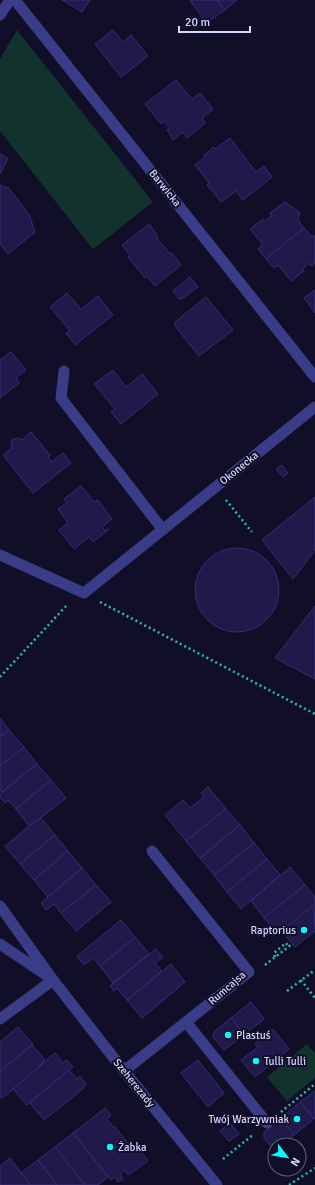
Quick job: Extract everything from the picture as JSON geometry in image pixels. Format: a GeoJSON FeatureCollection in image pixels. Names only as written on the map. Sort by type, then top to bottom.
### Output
{"type":"FeatureCollection","features":[{"type":"Feature","properties":{"kind":"street"},"geometry":{"type":"LineString","coordinates":[[0,15],[10,0]]}},
{"type":"Feature","properties":{"kind":"street","name":"Barwicka"},"geometry":{"type":"LineString","coordinates":[[15,0],[315,377]]}},
{"type":"Feature","properties":{"kind":"street"},"geometry":{"type":"LineString","coordinates":[[64,371],[61,398],[163,530]]}},
{"type":"Feature","properties":{"kind":"street","name":"Okonecka"},"geometry":{"type":"LineString","coordinates":[[82,592],[163,530],[315,407]]}},
{"type":"Feature","properties":{"kind":"street"},"geometry":{"type":"LineString","coordinates":[[0,556],[82,592]]}},
{"type":"Feature","properties":{"kind":"street","name":"Rumcajsa"},"geometry":{"type":"LineString","coordinates":[[124,1071],[249,972],[152,850]]}},
{"type":"Feature","properties":{"kind":"street","name":"Szeherezady"},"geometry":{"type":"LineString","coordinates":[[0,906],[53,980],[124,1071],[217,1185]]}},
{"type":"Feature","properties":{"kind":"street","name":"Szeherezady"},"geometry":{"type":"LineString","coordinates":[[0,944],[53,980]]}},
{"type":"Feature","properties":{"kind":"street"},"geometry":{"type":"LineString","coordinates":[[0,1020],[53,980]]}},
{"type":"Feature","properties":{"kind":"street"},"geometry":{"type":"LineString","coordinates":[[186,1022],[267,1122]]}},
{"type":"Feature","properties":{"kind":"path"},"geometry":{"type":"LineString","coordinates":[[216,487],[252,532]]}},
{"type":"Feature","properties":{"kind":"path"},"geometry":{"type":"LineString","coordinates":[[0,678],[82,592],[315,714]]}},
{"type":"Feature","properties":{"kind":"path"},"geometry":{"type":"LineString","coordinates":[[260,969],[292,944]]}},
{"type":"Feature","properties":{"kind":"path"},"geometry":{"type":"LineString","coordinates":[[287,991],[315,970]]}},
{"type":"Feature","properties":{"kind":"path"},"geometry":{"type":"LineString","coordinates":[[301,980],[315,998]]}},
{"type":"Feature","properties":{"kind":"path"},"geometry":{"type":"LineString","coordinates":[[291,1184],[315,1168]]}},
{"type":"Feature","properties":{"kind":"green space"},"geometry":{"type":"Polygon","coordinates":[[[17,30],[153,202],[93,249],[0,131],[0,59],[17,30]]]}},
{"type":"Feature","properties":{"kind":"green space"},"geometry":{"type":"Polygon","coordinates":[[[307,1044],[315,1053],[315,1078],[287,1101],[267,1077],[307,1044]]]}},
{"type":"Feature","properties":{"kind":"building"},"geometry":{"type":"Polygon","coordinates":[[[62,0],[90,0],[82,12],[62,0]]]}},
{"type":"Feature","properties":{"kind":"building"},"geometry":{"type":"Polygon","coordinates":[[[217,0],[225,10],[207,23],[190,1],[217,0]]]}},
{"type":"Feature","properties":{"kind":"building"},"geometry":{"type":"Polygon","coordinates":[[[217,0],[237,0],[225,10],[217,0]]]}},
{"type":"Feature","properties":{"kind":"building"},"geometry":{"type":"Polygon","coordinates":[[[113,30],[123,42],[131,35],[148,56],[121,77],[95,44],[113,30]]]}},
{"type":"Feature","properties":{"kind":"building"},"geometry":{"type":"Polygon","coordinates":[[[176,80],[192,99],[200,93],[213,109],[202,118],[205,123],[187,138],[183,132],[173,140],[167,130],[170,128],[164,121],[161,124],[145,104],[176,80]]]}},
{"type":"Feature","properties":{"kind":"building"},"geometry":{"type":"Polygon","coordinates":[[[230,138],[256,172],[264,166],[272,177],[243,200],[236,191],[221,202],[207,185],[209,183],[195,165],[214,147],[215,149],[230,138]]]}},
{"type":"Feature","properties":{"kind":"building"},"geometry":{"type":"Polygon","coordinates":[[[0,154],[8,158],[0,174],[0,154]]]}},
{"type":"Feature","properties":{"kind":"building"},"geometry":{"type":"Polygon","coordinates":[[[0,185],[7,188],[8,187],[30,216],[35,232],[8,254],[0,244],[0,185]]]}},
{"type":"Feature","properties":{"kind":"building"},"geometry":{"type":"Polygon","coordinates":[[[285,202],[300,213],[298,220],[304,228],[266,259],[258,249],[263,245],[250,229],[263,219],[264,221],[272,216],[270,213],[285,202]]]}},
{"type":"Feature","properties":{"kind":"building"},"geometry":{"type":"Polygon","coordinates":[[[149,224],[158,236],[156,237],[170,254],[172,253],[181,265],[155,286],[147,276],[145,278],[128,257],[130,255],[122,245],[149,224]]]}},
{"type":"Feature","properties":{"kind":"building"},"geometry":{"type":"Polygon","coordinates":[[[304,228],[311,236],[315,236],[315,263],[311,266],[309,263],[302,269],[304,271],[291,281],[278,265],[274,268],[266,259],[304,228]]]}},
{"type":"Feature","properties":{"kind":"building"},"geometry":{"type":"Polygon","coordinates":[[[190,277],[198,287],[183,298],[179,299],[173,291],[190,277]]]}},
{"type":"Feature","properties":{"kind":"building"},"geometry":{"type":"Polygon","coordinates":[[[315,290],[315,313],[304,298],[315,290]]]}},
{"type":"Feature","properties":{"kind":"building"},"geometry":{"type":"Polygon","coordinates":[[[67,293],[81,309],[98,296],[113,315],[75,345],[66,333],[70,331],[50,307],[67,293]]]}},
{"type":"Feature","properties":{"kind":"building"},"geometry":{"type":"Polygon","coordinates":[[[206,297],[233,330],[199,356],[175,326],[175,322],[206,297]]]}},
{"type":"Feature","properties":{"kind":"building"},"geometry":{"type":"Polygon","coordinates":[[[11,352],[26,370],[16,378],[19,383],[0,398],[0,360],[11,352]]]}},
{"type":"Feature","properties":{"kind":"building"},"geometry":{"type":"Polygon","coordinates":[[[113,370],[126,387],[142,374],[158,394],[121,424],[111,412],[115,409],[94,384],[113,370]]]}},
{"type":"Feature","properties":{"kind":"building"},"geometry":{"type":"Polygon","coordinates":[[[31,432],[50,455],[48,457],[52,462],[63,453],[71,463],[33,493],[3,455],[12,448],[12,440],[18,438],[22,440],[31,432]]]}},
{"type":"Feature","properties":{"kind":"building"},"geometry":{"type":"Polygon","coordinates":[[[282,465],[288,473],[283,477],[276,469],[282,465]]]}},
{"type":"Feature","properties":{"kind":"building"},"geometry":{"type":"Polygon","coordinates":[[[81,486],[94,502],[98,500],[112,519],[102,527],[105,531],[108,530],[93,542],[89,537],[74,549],[59,530],[68,523],[58,509],[67,503],[64,499],[81,486]]]}},
{"type":"Feature","properties":{"kind":"building"},"geometry":{"type":"Polygon","coordinates":[[[315,497],[315,550],[293,579],[262,540],[315,497]]]}},
{"type":"Feature","properties":{"kind":"building"},"geometry":{"type":"Polygon","coordinates":[[[237,548],[253,551],[267,560],[276,574],[279,590],[276,606],[267,620],[253,629],[237,632],[221,629],[207,620],[198,606],[195,590],[198,574],[207,560],[221,551],[237,548]]]}},
{"type":"Feature","properties":{"kind":"building"},"geometry":{"type":"Polygon","coordinates":[[[315,606],[315,679],[275,658],[315,606]]]}},
{"type":"Feature","properties":{"kind":"building"},"geometry":{"type":"Polygon","coordinates":[[[0,718],[9,730],[0,737],[0,718]]]}},
{"type":"Feature","properties":{"kind":"building"},"geometry":{"type":"Polygon","coordinates":[[[9,730],[24,747],[0,766],[0,737],[9,730]]]}},
{"type":"Feature","properties":{"kind":"building"},"geometry":{"type":"Polygon","coordinates":[[[24,747],[37,764],[2,792],[0,790],[0,766],[24,747]]]}},
{"type":"Feature","properties":{"kind":"building"},"geometry":{"type":"Polygon","coordinates":[[[37,764],[51,780],[16,809],[8,800],[5,803],[0,797],[0,794],[37,764]]]}},
{"type":"Feature","properties":{"kind":"building"},"geometry":{"type":"Polygon","coordinates":[[[51,780],[66,798],[29,826],[16,809],[51,780]]]}},
{"type":"Feature","properties":{"kind":"building"},"geometry":{"type":"Polygon","coordinates":[[[208,787],[226,809],[186,841],[165,815],[183,800],[190,808],[204,797],[201,793],[208,787]]]}},
{"type":"Feature","properties":{"kind":"building"},"geometry":{"type":"Polygon","coordinates":[[[226,809],[240,825],[200,858],[186,841],[226,809]]]}},
{"type":"Feature","properties":{"kind":"building"},"geometry":{"type":"Polygon","coordinates":[[[41,818],[55,835],[20,864],[5,846],[41,818]]]}},
{"type":"Feature","properties":{"kind":"building"},"geometry":{"type":"Polygon","coordinates":[[[240,825],[254,843],[214,875],[200,858],[240,825]]]}},
{"type":"Feature","properties":{"kind":"building"},"geometry":{"type":"Polygon","coordinates":[[[55,835],[68,851],[34,880],[20,864],[55,835]]]}},
{"type":"Feature","properties":{"kind":"building"},"geometry":{"type":"Polygon","coordinates":[[[254,843],[267,859],[227,892],[214,875],[254,843]]]}},
{"type":"Feature","properties":{"kind":"building"},"geometry":{"type":"Polygon","coordinates":[[[68,851],[82,868],[48,897],[34,880],[68,851]]]}},
{"type":"Feature","properties":{"kind":"building"},"geometry":{"type":"Polygon","coordinates":[[[267,859],[280,875],[241,909],[227,892],[267,859]]]}},
{"type":"Feature","properties":{"kind":"building"},"geometry":{"type":"Polygon","coordinates":[[[290,867],[305,885],[264,918],[251,901],[290,867]]]}},
{"type":"Feature","properties":{"kind":"building"},"geometry":{"type":"Polygon","coordinates":[[[82,868],[96,885],[61,913],[54,904],[46,910],[41,903],[82,868]]]}},
{"type":"Feature","properties":{"kind":"building"},"geometry":{"type":"Polygon","coordinates":[[[96,885],[111,902],[76,931],[61,913],[96,885]]]}},
{"type":"Feature","properties":{"kind":"building"},"geometry":{"type":"Polygon","coordinates":[[[305,885],[315,897],[315,905],[279,935],[264,918],[305,885]]]}},
{"type":"Feature","properties":{"kind":"building"},"geometry":{"type":"Polygon","coordinates":[[[314,905],[315,931],[295,947],[282,931],[314,905]]]}},
{"type":"Feature","properties":{"kind":"building"},"geometry":{"type":"Polygon","coordinates":[[[121,920],[135,937],[100,966],[93,958],[84,965],[77,956],[121,920]]]}},
{"type":"Feature","properties":{"kind":"building"},"geometry":{"type":"Polygon","coordinates":[[[135,937],[149,954],[113,983],[100,966],[135,937]]]}},
{"type":"Feature","properties":{"kind":"building"},"geometry":{"type":"Polygon","coordinates":[[[156,949],[163,957],[155,963],[162,971],[127,1000],[117,988],[114,991],[110,986],[156,949]]]}},
{"type":"Feature","properties":{"kind":"building"},"geometry":{"type":"Polygon","coordinates":[[[171,964],[185,982],[142,1018],[127,1000],[171,964]]]}},
{"type":"Feature","properties":{"kind":"building"},"geometry":{"type":"Polygon","coordinates":[[[251,1002],[264,1019],[244,1035],[231,1018],[251,1002]]]}},
{"type":"Feature","properties":{"kind":"building"},"geometry":{"type":"Polygon","coordinates":[[[231,1018],[244,1035],[224,1050],[213,1037],[214,1032],[231,1018]]]}},
{"type":"Feature","properties":{"kind":"building"},"geometry":{"type":"Polygon","coordinates":[[[18,1027],[33,1044],[0,1071],[0,1042],[18,1027]]]}},
{"type":"Feature","properties":{"kind":"building"},"geometry":{"type":"Polygon","coordinates":[[[273,1029],[289,1049],[255,1077],[241,1060],[258,1047],[255,1044],[273,1029]]]}},
{"type":"Feature","properties":{"kind":"building"},"geometry":{"type":"Polygon","coordinates":[[[32,1045],[45,1060],[24,1081],[2,1098],[0,1096],[0,1071],[32,1045]]]}},
{"type":"Feature","properties":{"kind":"building"},"geometry":{"type":"Polygon","coordinates":[[[55,1053],[63,1063],[67,1060],[73,1067],[27,1105],[13,1089],[55,1053]]]}},
{"type":"Feature","properties":{"kind":"building"},"geometry":{"type":"Polygon","coordinates":[[[198,1060],[224,1093],[208,1107],[181,1073],[198,1060]]]}},
{"type":"Feature","properties":{"kind":"building"},"geometry":{"type":"Polygon","coordinates":[[[69,1070],[77,1079],[80,1076],[86,1084],[83,1087],[84,1088],[44,1120],[30,1103],[69,1070]]]}},
{"type":"Feature","properties":{"kind":"building"},"geometry":{"type":"Polygon","coordinates":[[[315,1091],[315,1118],[314,1119],[300,1102],[315,1091]]]}},
{"type":"Feature","properties":{"kind":"building"},"geometry":{"type":"Polygon","coordinates":[[[300,1102],[314,1119],[294,1135],[281,1118],[300,1102]]]}},
{"type":"Feature","properties":{"kind":"building"},"geometry":{"type":"Polygon","coordinates":[[[105,1108],[111,1115],[107,1119],[114,1128],[115,1127],[133,1150],[137,1147],[148,1161],[128,1175],[125,1170],[120,1174],[123,1179],[118,1182],[115,1177],[111,1180],[73,1133],[105,1108]]]}},
{"type":"Feature","properties":{"kind":"building"},"geometry":{"type":"Polygon","coordinates":[[[281,1118],[294,1135],[292,1137],[267,1137],[267,1142],[264,1138],[264,1132],[281,1118]]]}},
{"type":"Feature","properties":{"kind":"building"},"geometry":{"type":"Polygon","coordinates":[[[230,1123],[239,1134],[229,1141],[220,1131],[230,1123]]]}},
{"type":"Feature","properties":{"kind":"building"},"geometry":{"type":"Polygon","coordinates":[[[73,1133],[108,1177],[98,1185],[85,1185],[55,1147],[73,1133]]]}},
{"type":"Feature","properties":{"kind":"building"},"geometry":{"type":"Polygon","coordinates":[[[55,1147],[85,1185],[57,1185],[38,1160],[55,1147]]]}},
{"type":"Feature","properties":{"kind":"building"},"geometry":{"type":"Polygon","coordinates":[[[10,1158],[31,1185],[0,1184],[0,1166],[10,1158]]]}},
{"type":"Feature","properties":{"kind":"building"},"geometry":{"type":"Polygon","coordinates":[[[38,1160],[57,1185],[31,1185],[21,1173],[38,1160]]]}},
{"type":"Feature","properties":{"kind":"place","name":"Raptorius"},"geometry":{"type":"Point","coordinates":[304,930]}},
{"type":"Feature","properties":{"kind":"place","name":"Plastuś"},"geometry":{"type":"Point","coordinates":[228,1035]}},
{"type":"Feature","properties":{"kind":"place","name":"Tulli Tulli"},"geometry":{"type":"Point","coordinates":[256,1061]}},
{"type":"Feature","properties":{"kind":"place","name":"Twój Warzywniak"},"geometry":{"type":"Point","coordinates":[297,1119]}},
{"type":"Feature","properties":{"kind":"place","name":"Żabka"},"geometry":{"type":"Point","coordinates":[110,1147]}}]}
